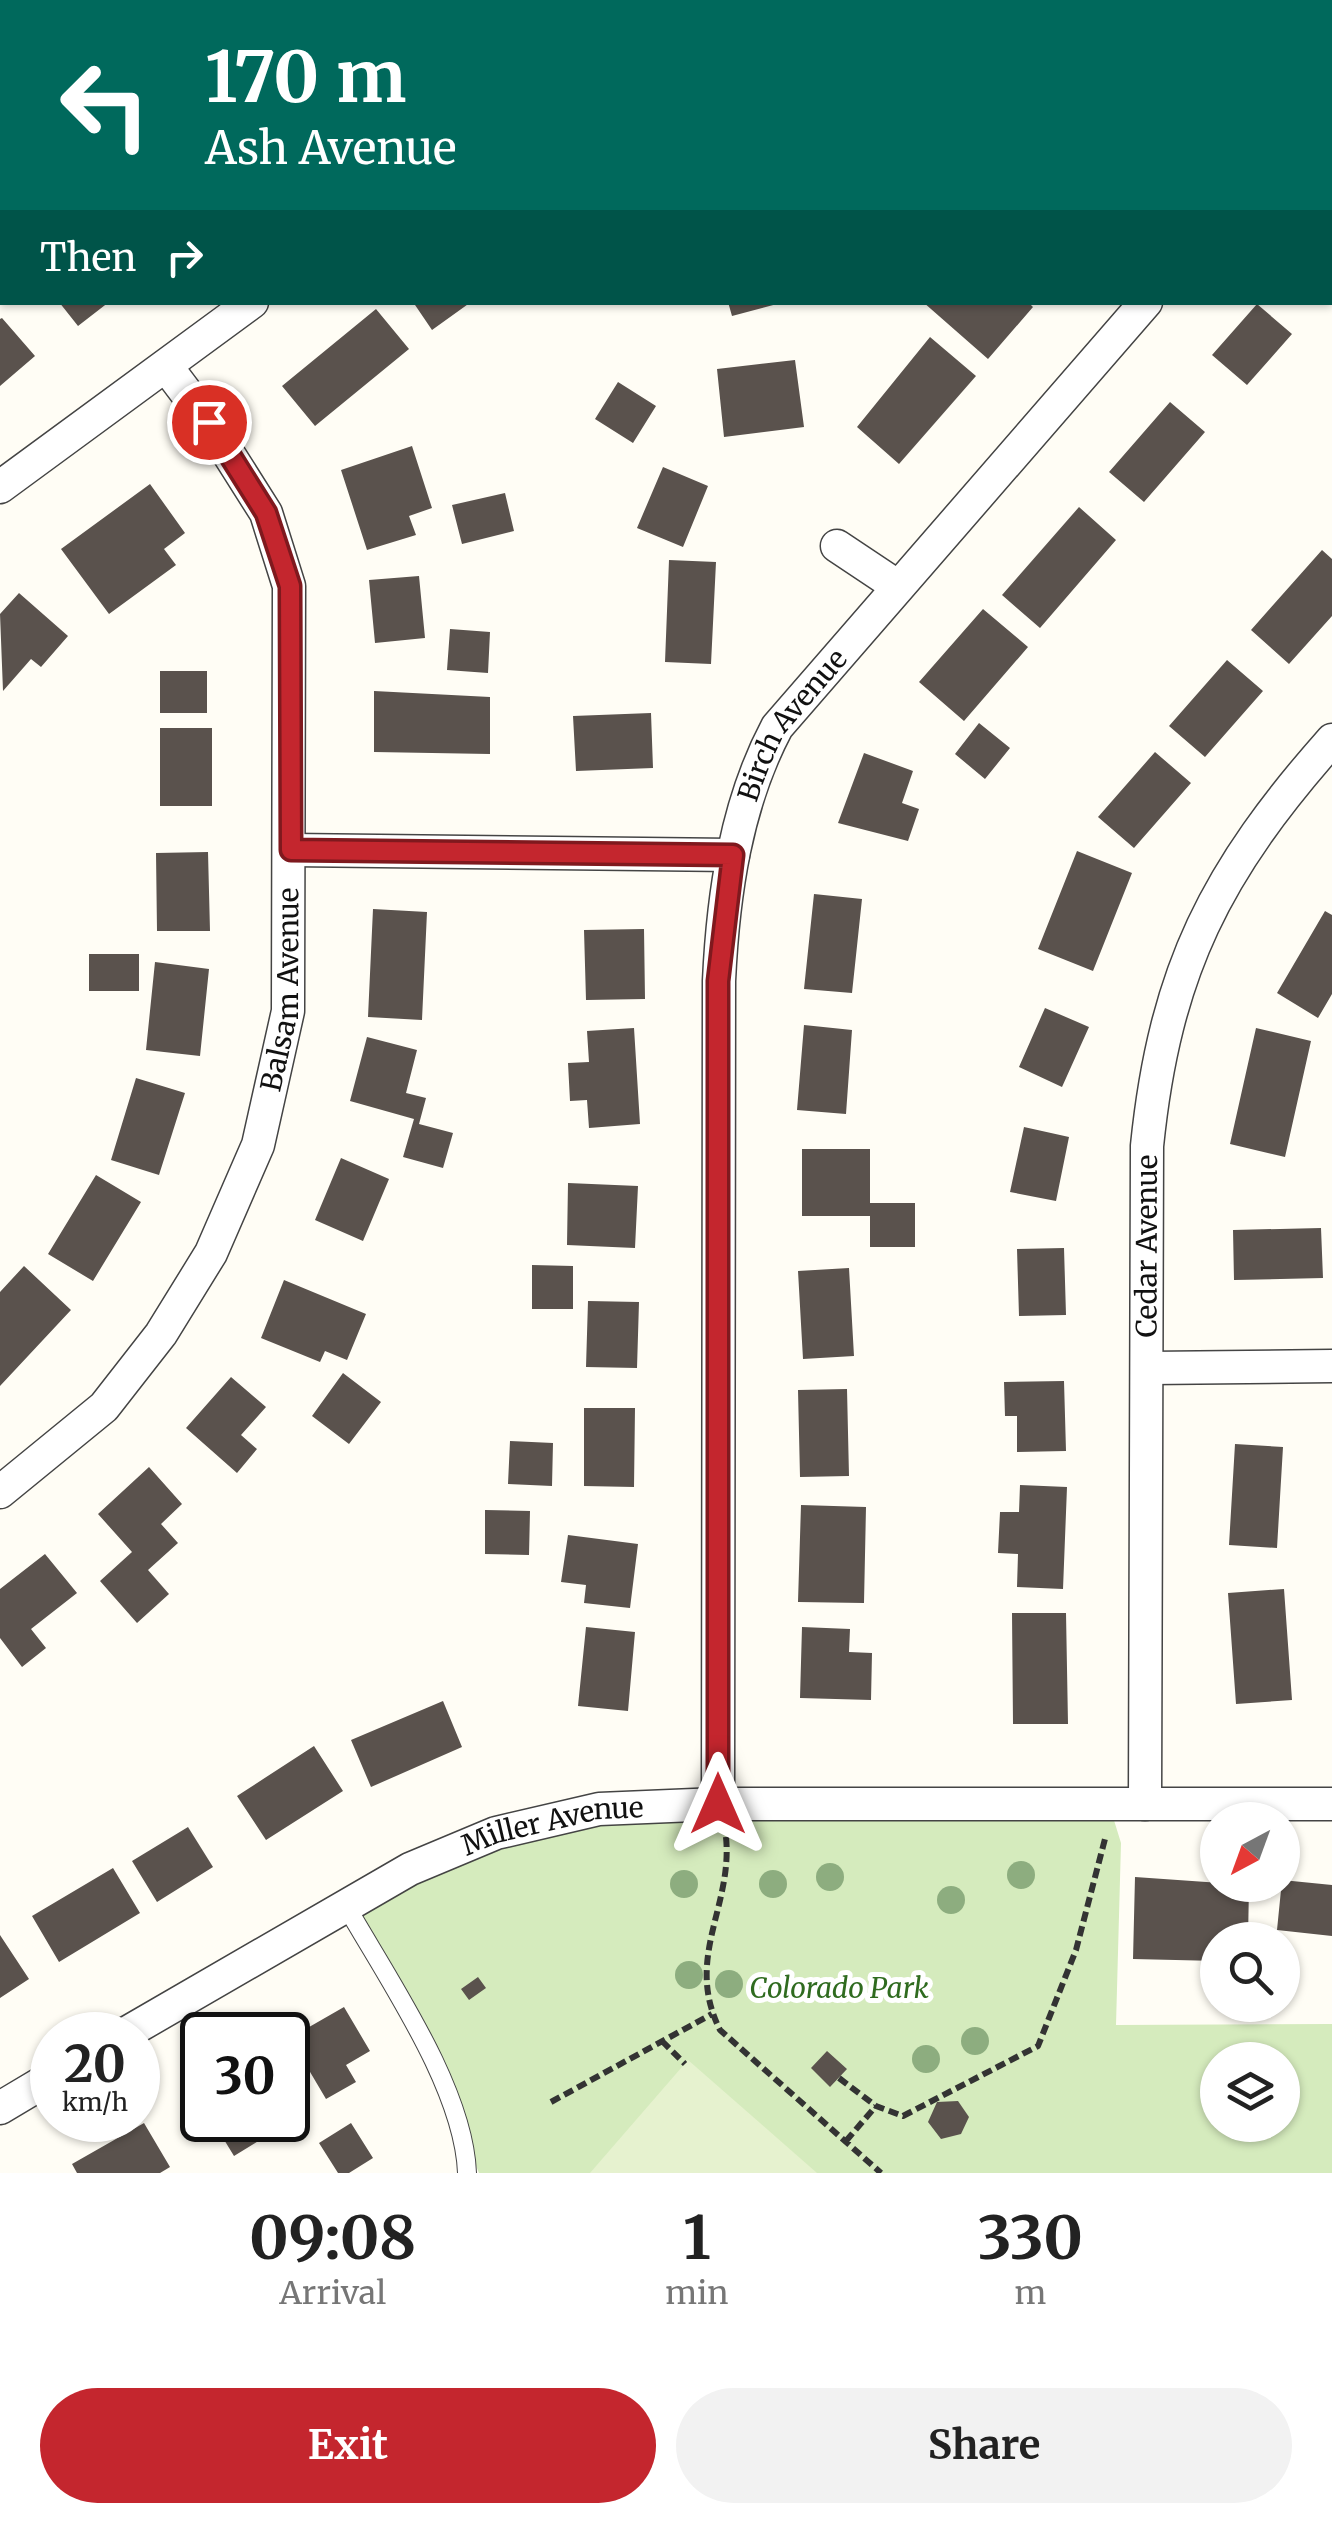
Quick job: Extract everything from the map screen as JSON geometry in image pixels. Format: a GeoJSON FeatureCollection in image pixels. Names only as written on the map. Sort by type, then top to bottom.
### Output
{"type":"FeatureCollection","features":[{"type":"Feature","properties":{"kind":"street"},"geometry":{"type":"LineString","coordinates":[[0,487],[248,305]]}},
{"type":"Feature","properties":{"kind":"street","name":"Birch Avenue"},"geometry":{"type":"LineString","coordinates":[[718,1804],[718,981],[733,855],[756,766],[777,727],[1143,305]]}},
{"type":"Feature","properties":{"kind":"street","name":"Balsam Avenue"},"geometry":{"type":"LineString","coordinates":[[0,1492],[104,1407],[161,1334],[230,1213],[258,1145],[277,1078],[288,1011],[290,586],[266,513],[242,472],[166,366]]}},
{"type":"Feature","properties":{"kind":"street"},"geometry":{"type":"LineString","coordinates":[[837,546],[897,586]]}},
{"type":"Feature","properties":{"kind":"street","name":"Cedar Avenue"},"geometry":{"type":"LineString","coordinates":[[1144,1804],[1149,1368],[1147,1146],[1164,1037],[1196,933],[1212,901],[1255,831],[1332,740]]}},
{"type":"Feature","properties":{"kind":"street"},"geometry":{"type":"LineString","coordinates":[[291,850],[733,855]]}},
{"type":"Feature","properties":{"kind":"street"},"geometry":{"type":"LineString","coordinates":[[1149,1368],[1332,1366]]}},
{"type":"Feature","properties":{"kind":"street","name":"Miller Avenue"},"geometry":{"type":"LineString","coordinates":[[160,2013],[410,1869],[496,1833],[600,1809],[718,1804],[1332,1804]]}},
{"type":"Feature","properties":{"kind":"street"},"geometry":{"type":"LineString","coordinates":[[0,2108],[30,2090]]}},
{"type":"Feature","properties":{"kind":"lane"},"geometry":{"type":"LineString","coordinates":[[345,1904],[426,2047],[466,2147],[467,2173]]}},
{"type":"Feature","properties":{"kind":"path"},"geometry":{"type":"LineString","coordinates":[[839,2078],[876,2106],[903,2116],[1038,2046],[1076,1950],[1100,1866],[1109,1804]]}},
{"type":"Feature","properties":{"kind":"path"},"geometry":{"type":"LineString","coordinates":[[727,1840],[722,1889],[705,1960],[712,2014],[720,2030],[881,2173]]}},
{"type":"Feature","properties":{"kind":"path"},"geometry":{"type":"LineString","coordinates":[[552,2102],[712,2014]]}},
{"type":"Feature","properties":{"kind":"path"},"geometry":{"type":"LineString","coordinates":[[662,2041],[684,2064]]}},
{"type":"Feature","properties":{"kind":"path"},"geometry":{"type":"LineString","coordinates":[[846,2141],[876,2106]]}},
{"type":"Feature","properties":{"kind":"green space","name":"Colorado Park"},"geometry":{"type":"Polygon","coordinates":[[[1109,1804],[1121,1843],[1116,2025],[1332,2024],[1332,2173],[479,2173],[427,2047],[345,1904],[599,1809],[1109,1804]]]}},
{"type":"Feature","properties":{"kind":"green space"},"geometry":{"type":"Polygon","coordinates":[[[688,2060],[817,2173],[590,2173],[688,2060]]]}},
{"type":"Feature","properties":{"kind":"building"},"geometry":{"type":"Polygon","coordinates":[[[61,305],[105,305],[78,326],[61,305]]]}},
{"type":"Feature","properties":{"kind":"building"},"geometry":{"type":"Polygon","coordinates":[[[415,305],[467,305],[432,330],[415,305]]]}},
{"type":"Feature","properties":{"kind":"building"},"geometry":{"type":"Polygon","coordinates":[[[729,305],[773,305],[732,316],[729,305]]]}},
{"type":"Feature","properties":{"kind":"building"},"geometry":{"type":"Polygon","coordinates":[[[926,305],[1031,305],[988,359],[926,305]]]}},
{"type":"Feature","properties":{"kind":"building"},"geometry":{"type":"Polygon","coordinates":[[[1256,305],[1292,334],[1247,385],[1212,355],[1256,305]]]}},
{"type":"Feature","properties":{"kind":"building"},"geometry":{"type":"Polygon","coordinates":[[[376,309],[409,349],[315,426],[282,386],[376,309]]]}},
{"type":"Feature","properties":{"kind":"building"},"geometry":{"type":"Polygon","coordinates":[[[0,319],[35,356],[0,386],[0,319]]]}},
{"type":"Feature","properties":{"kind":"building"},"geometry":{"type":"Polygon","coordinates":[[[930,337],[976,376],[899,464],[857,427],[930,337]]]}},
{"type":"Feature","properties":{"kind":"building"},"geometry":{"type":"Polygon","coordinates":[[[795,360],[804,427],[724,437],[717,369],[795,360]]]}},
{"type":"Feature","properties":{"kind":"building"},"geometry":{"type":"Polygon","coordinates":[[[618,382],[656,406],[633,443],[595,419],[618,382]]]}},
{"type":"Feature","properties":{"kind":"building"},"geometry":{"type":"Polygon","coordinates":[[[1170,402],[1205,432],[1144,502],[1109,472],[1170,402]]]}},
{"type":"Feature","properties":{"kind":"building"},"geometry":{"type":"Polygon","coordinates":[[[412,446],[432,508],[409,516],[416,535],[367,550],[341,470],[412,446]]]}},
{"type":"Feature","properties":{"kind":"building"},"geometry":{"type":"Polygon","coordinates":[[[663,467],[708,486],[683,547],[637,528],[663,467]]]}},
{"type":"Feature","properties":{"kind":"building"},"geometry":{"type":"Polygon","coordinates":[[[150,484],[185,533],[164,549],[176,565],[109,614],[61,549],[150,484]]]}},
{"type":"Feature","properties":{"kind":"building"},"geometry":{"type":"Polygon","coordinates":[[[505,493],[514,531],[462,544],[452,505],[505,493]]]}},
{"type":"Feature","properties":{"kind":"building"},"geometry":{"type":"Polygon","coordinates":[[[1079,507],[1116,540],[1040,628],[1002,595],[1079,507]]]}},
{"type":"Feature","properties":{"kind":"building"},"geometry":{"type":"Polygon","coordinates":[[[1322,550],[1332,559],[1332,616],[1289,664],[1251,630],[1322,550]]]}},
{"type":"Feature","properties":{"kind":"building"},"geometry":{"type":"Polygon","coordinates":[[[669,560],[716,562],[711,664],[665,662],[669,560]]]}},
{"type":"Feature","properties":{"kind":"building"},"geometry":{"type":"Polygon","coordinates":[[[419,576],[425,638],[375,643],[369,580],[419,576]]]}},
{"type":"Feature","properties":{"kind":"building"},"geometry":{"type":"Polygon","coordinates":[[[19,593],[68,636],[41,667],[31,659],[3,691],[0,614],[19,593]]]}},
{"type":"Feature","properties":{"kind":"building"},"geometry":{"type":"Polygon","coordinates":[[[983,609],[1028,647],[964,721],[919,682],[983,609]]]}},
{"type":"Feature","properties":{"kind":"building"},"geometry":{"type":"Polygon","coordinates":[[[450,629],[490,632],[488,673],[447,670],[450,629]]]}},
{"type":"Feature","properties":{"kind":"building"},"geometry":{"type":"Polygon","coordinates":[[[1227,660],[1263,691],[1205,757],[1169,726],[1227,660]]]}},
{"type":"Feature","properties":{"kind":"building"},"geometry":{"type":"Polygon","coordinates":[[[160,671],[207,671],[207,713],[160,713],[160,671]]]}},
{"type":"Feature","properties":{"kind":"building"},"geometry":{"type":"Polygon","coordinates":[[[374,691],[490,697],[490,754],[374,752],[374,691]]]}},
{"type":"Feature","properties":{"kind":"building"},"geometry":{"type":"Polygon","coordinates":[[[651,713],[653,768],[576,771],[573,716],[651,713]]]}},
{"type":"Feature","properties":{"kind":"building"},"geometry":{"type":"Polygon","coordinates":[[[979,723],[1010,748],[985,779],[955,754],[979,723]]]}},
{"type":"Feature","properties":{"kind":"building"},"geometry":{"type":"Polygon","coordinates":[[[160,728],[212,728],[212,806],[160,806],[160,728]]]}},
{"type":"Feature","properties":{"kind":"building"},"geometry":{"type":"Polygon","coordinates":[[[1155,752],[1191,783],[1134,848],[1098,817],[1155,752]]]}},
{"type":"Feature","properties":{"kind":"building"},"geometry":{"type":"Polygon","coordinates":[[[864,753],[913,771],[902,803],[919,809],[908,841],[838,823],[864,753]]]}},
{"type":"Feature","properties":{"kind":"building"},"geometry":{"type":"Polygon","coordinates":[[[1077,851],[1132,873],[1093,971],[1038,949],[1077,851]]]}},
{"type":"Feature","properties":{"kind":"building"},"geometry":{"type":"Polygon","coordinates":[[[208,852],[210,931],[157,931],[156,853],[208,852]]]}},
{"type":"Feature","properties":{"kind":"building"},"geometry":{"type":"Polygon","coordinates":[[[814,894],[862,899],[852,993],[804,989],[814,894]]]}},
{"type":"Feature","properties":{"kind":"building"},"geometry":{"type":"Polygon","coordinates":[[[373,909],[427,912],[422,1020],[368,1017],[373,909]]]}},
{"type":"Feature","properties":{"kind":"building"},"geometry":{"type":"Polygon","coordinates":[[[1325,911],[1332,915],[1332,994],[1318,1018],[1277,993],[1325,911]]]}},
{"type":"Feature","properties":{"kind":"building"},"geometry":{"type":"Polygon","coordinates":[[[644,929],[645,999],[586,1000],[584,930],[644,929]]]}},
{"type":"Feature","properties":{"kind":"building"},"geometry":{"type":"Polygon","coordinates":[[[89,954],[139,954],[139,991],[89,991],[89,954]]]}},
{"type":"Feature","properties":{"kind":"building"},"geometry":{"type":"Polygon","coordinates":[[[155,962],[209,969],[200,1056],[146,1050],[155,962]]]}},
{"type":"Feature","properties":{"kind":"building"},"geometry":{"type":"Polygon","coordinates":[[[1045,1008],[1089,1027],[1062,1087],[1019,1067],[1045,1008]]]}},
{"type":"Feature","properties":{"kind":"building"},"geometry":{"type":"Polygon","coordinates":[[[804,1025],[852,1030],[846,1114],[797,1110],[804,1025]]]}},
{"type":"Feature","properties":{"kind":"building"},"geometry":{"type":"Polygon","coordinates":[[[634,1028],[640,1124],[589,1128],[587,1100],[570,1101],[568,1063],[589,1062],[587,1031],[634,1028]]]}},
{"type":"Feature","properties":{"kind":"building"},"geometry":{"type":"Polygon","coordinates":[[[1256,1028],[1311,1041],[1285,1157],[1230,1144],[1256,1028]]]}},
{"type":"Feature","properties":{"kind":"building"},"geometry":{"type":"Polygon","coordinates":[[[367,1037],[417,1050],[406,1093],[426,1098],[419,1124],[453,1133],[443,1168],[403,1157],[414,1119],[350,1101],[367,1037]]]}},
{"type":"Feature","properties":{"kind":"building"},"geometry":{"type":"Polygon","coordinates":[[[136,1078],[185,1093],[159,1175],[111,1160],[136,1078]]]}},
{"type":"Feature","properties":{"kind":"building"},"geometry":{"type":"Polygon","coordinates":[[[1024,1127],[1069,1137],[1056,1201],[1010,1192],[1024,1127]]]}},
{"type":"Feature","properties":{"kind":"building"},"geometry":{"type":"Polygon","coordinates":[[[802,1149],[870,1149],[870,1203],[915,1203],[915,1247],[870,1247],[870,1216],[802,1216],[802,1149]]]}},
{"type":"Feature","properties":{"kind":"building"},"geometry":{"type":"Polygon","coordinates":[[[341,1158],[389,1179],[363,1241],[315,1220],[341,1158]]]}},
{"type":"Feature","properties":{"kind":"building"},"geometry":{"type":"Polygon","coordinates":[[[96,1175],[141,1202],[93,1281],[48,1254],[96,1175]]]}},
{"type":"Feature","properties":{"kind":"building"},"geometry":{"type":"Polygon","coordinates":[[[568,1183],[638,1186],[635,1248],[567,1245],[568,1183]]]}},
{"type":"Feature","properties":{"kind":"building"},"geometry":{"type":"Polygon","coordinates":[[[1321,1228],[1323,1278],[1234,1280],[1233,1230],[1321,1228]]]}},
{"type":"Feature","properties":{"kind":"building"},"geometry":{"type":"Polygon","coordinates":[[[1064,1248],[1066,1315],[1019,1316],[1017,1249],[1064,1248]]]}},
{"type":"Feature","properties":{"kind":"building"},"geometry":{"type":"Polygon","coordinates":[[[532,1265],[573,1266],[573,1309],[532,1309],[532,1265]]]}},
{"type":"Feature","properties":{"kind":"building"},"geometry":{"type":"Polygon","coordinates":[[[24,1266],[71,1310],[0,1386],[0,1292],[24,1266]]]}},
{"type":"Feature","properties":{"kind":"building"},"geometry":{"type":"Polygon","coordinates":[[[849,1268],[854,1356],[803,1359],[798,1271],[849,1268]]]}},
{"type":"Feature","properties":{"kind":"building"},"geometry":{"type":"Polygon","coordinates":[[[284,1280],[366,1314],[347,1360],[325,1351],[320,1362],[261,1338],[284,1280]]]}},
{"type":"Feature","properties":{"kind":"building"},"geometry":{"type":"Polygon","coordinates":[[[588,1301],[639,1302],[637,1368],[586,1367],[588,1301]]]}},
{"type":"Feature","properties":{"kind":"building"},"geometry":{"type":"Polygon","coordinates":[[[343,1373],[381,1402],[349,1444],[312,1416],[343,1373]]]}},
{"type":"Feature","properties":{"kind":"building"},"geometry":{"type":"Polygon","coordinates":[[[231,1377],[266,1407],[241,1435],[257,1449],[237,1473],[186,1428],[231,1377]]]}},
{"type":"Feature","properties":{"kind":"building"},"geometry":{"type":"Polygon","coordinates":[[[1064,1381],[1066,1451],[1017,1452],[1017,1416],[1005,1416],[1004,1382],[1064,1381]]]}},
{"type":"Feature","properties":{"kind":"building"},"geometry":{"type":"Polygon","coordinates":[[[847,1389],[849,1476],[800,1477],[798,1390],[847,1389]]]}},
{"type":"Feature","properties":{"kind":"building"},"geometry":{"type":"Polygon","coordinates":[[[584,1408],[635,1408],[634,1487],[584,1486],[584,1408]]]}},
{"type":"Feature","properties":{"kind":"building"},"geometry":{"type":"Polygon","coordinates":[[[510,1441],[553,1443],[552,1486],[508,1484],[510,1441]]]}},
{"type":"Feature","properties":{"kind":"building"},"geometry":{"type":"Polygon","coordinates":[[[1235,1444],[1283,1447],[1277,1548],[1229,1545],[1235,1444]]]}},
{"type":"Feature","properties":{"kind":"building"},"geometry":{"type":"Polygon","coordinates":[[[149,1467],[182,1504],[161,1524],[178,1543],[148,1570],[169,1594],[137,1623],[100,1581],[132,1552],[98,1514],[149,1467]]]}},
{"type":"Feature","properties":{"kind":"building"},"geometry":{"type":"Polygon","coordinates":[[[1020,1485],[1067,1487],[1063,1589],[1017,1587],[1018,1554],[998,1553],[1000,1512],[1019,1512],[1020,1485]]]}},
{"type":"Feature","properties":{"kind":"building"},"geometry":{"type":"Polygon","coordinates":[[[801,1505],[866,1507],[864,1603],[798,1602],[801,1505]]]}},
{"type":"Feature","properties":{"kind":"building"},"geometry":{"type":"Polygon","coordinates":[[[485,1510],[530,1511],[529,1555],[485,1554],[485,1510]]]}},
{"type":"Feature","properties":{"kind":"building"},"geometry":{"type":"Polygon","coordinates":[[[568,1535],[638,1544],[630,1608],[584,1603],[586,1585],[561,1582],[568,1535]]]}},
{"type":"Feature","properties":{"kind":"building"},"geometry":{"type":"Polygon","coordinates":[[[45,1554],[77,1593],[31,1629],[46,1648],[22,1667],[0,1638],[0,1589],[45,1554]]]}},
{"type":"Feature","properties":{"kind":"building"},"geometry":{"type":"Polygon","coordinates":[[[1284,1589],[1292,1700],[1236,1704],[1228,1593],[1284,1589]]]}},
{"type":"Feature","properties":{"kind":"building"},"geometry":{"type":"Polygon","coordinates":[[[1012,1613],[1066,1613],[1068,1724],[1013,1724],[1012,1613]]]}},
{"type":"Feature","properties":{"kind":"building"},"geometry":{"type":"Polygon","coordinates":[[[586,1627],[635,1632],[628,1711],[578,1706],[586,1627]]]}},
{"type":"Feature","properties":{"kind":"building"},"geometry":{"type":"Polygon","coordinates":[[[802,1627],[850,1629],[849,1652],[872,1653],[871,1700],[800,1698],[802,1627]]]}},
{"type":"Feature","properties":{"kind":"building"},"geometry":{"type":"Polygon","coordinates":[[[443,1701],[462,1747],[371,1787],[351,1740],[443,1701]]]}},
{"type":"Feature","properties":{"kind":"building"},"geometry":{"type":"Polygon","coordinates":[[[314,1746],[343,1791],[266,1840],[237,1796],[314,1746]]]}},
{"type":"Feature","properties":{"kind":"building"},"geometry":{"type":"Polygon","coordinates":[[[188,1827],[213,1867],[157,1902],[132,1861],[188,1827]]]}},
{"type":"Feature","properties":{"kind":"building"},"geometry":{"type":"Polygon","coordinates":[[[113,1868],[140,1913],[59,1962],[32,1916],[113,1868]]]}},
{"type":"Feature","properties":{"kind":"building"},"geometry":{"type":"Polygon","coordinates":[[[1135,1877],[1200,1882],[1200,1902],[1249,1902],[1248,1922],[1200,1922],[1200,1961],[1133,1959],[1135,1877]]]}},
{"type":"Feature","properties":{"kind":"building"},"geometry":{"type":"Polygon","coordinates":[[[1300,1882],[1332,1885],[1332,1936],[1300,1933],[1300,1922],[1278,1922],[1280,1902],[1300,1902],[1300,1882]]]}},
{"type":"Feature","properties":{"kind":"building"},"geometry":{"type":"Polygon","coordinates":[[[0,1935],[29,1979],[0,1998],[0,1935]]]}},
{"type":"Feature","properties":{"kind":"building"},"geometry":{"type":"Polygon","coordinates":[[[478,1977],[486,1988],[469,2000],[461,1989],[478,1977]]]}},
{"type":"Feature","properties":{"kind":"building"},"geometry":{"type":"Polygon","coordinates":[[[344,2007],[370,2051],[346,2065],[356,2082],[326,2099],[310,2072],[310,2027],[344,2007]]]}},
{"type":"Feature","properties":{"kind":"building"},"geometry":{"type":"Polygon","coordinates":[[[827,2051],[847,2069],[830,2087],[811,2068],[827,2051]]]}},
{"type":"Feature","properties":{"kind":"building"},"geometry":{"type":"Polygon","coordinates":[[[958,2101],[969,2117],[961,2134],[941,2139],[928,2122],[937,2102],[958,2101]]]}},
{"type":"Feature","properties":{"kind":"building"},"geometry":{"type":"Polygon","coordinates":[[[351,2123],[373,2158],[349,2173],[338,2173],[319,2143],[351,2123]]]}},
{"type":"Feature","properties":{"kind":"building"},"geometry":{"type":"Polygon","coordinates":[[[111,2142],[155,2142],[170,2167],[160,2173],[77,2173],[72,2164],[111,2142]]]}},
{"type":"Feature","properties":{"kind":"building"},"geometry":{"type":"Polygon","coordinates":[[[225,2142],[257,2142],[234,2156],[225,2142]]]}},
{"type":"Feature","properties":{"kind":"route"},"geometry":{"type":"LineString","coordinates":[[209,422],[266,513],[290,586],[291,850],[733,855],[718,981],[718,1804]]}}]}
